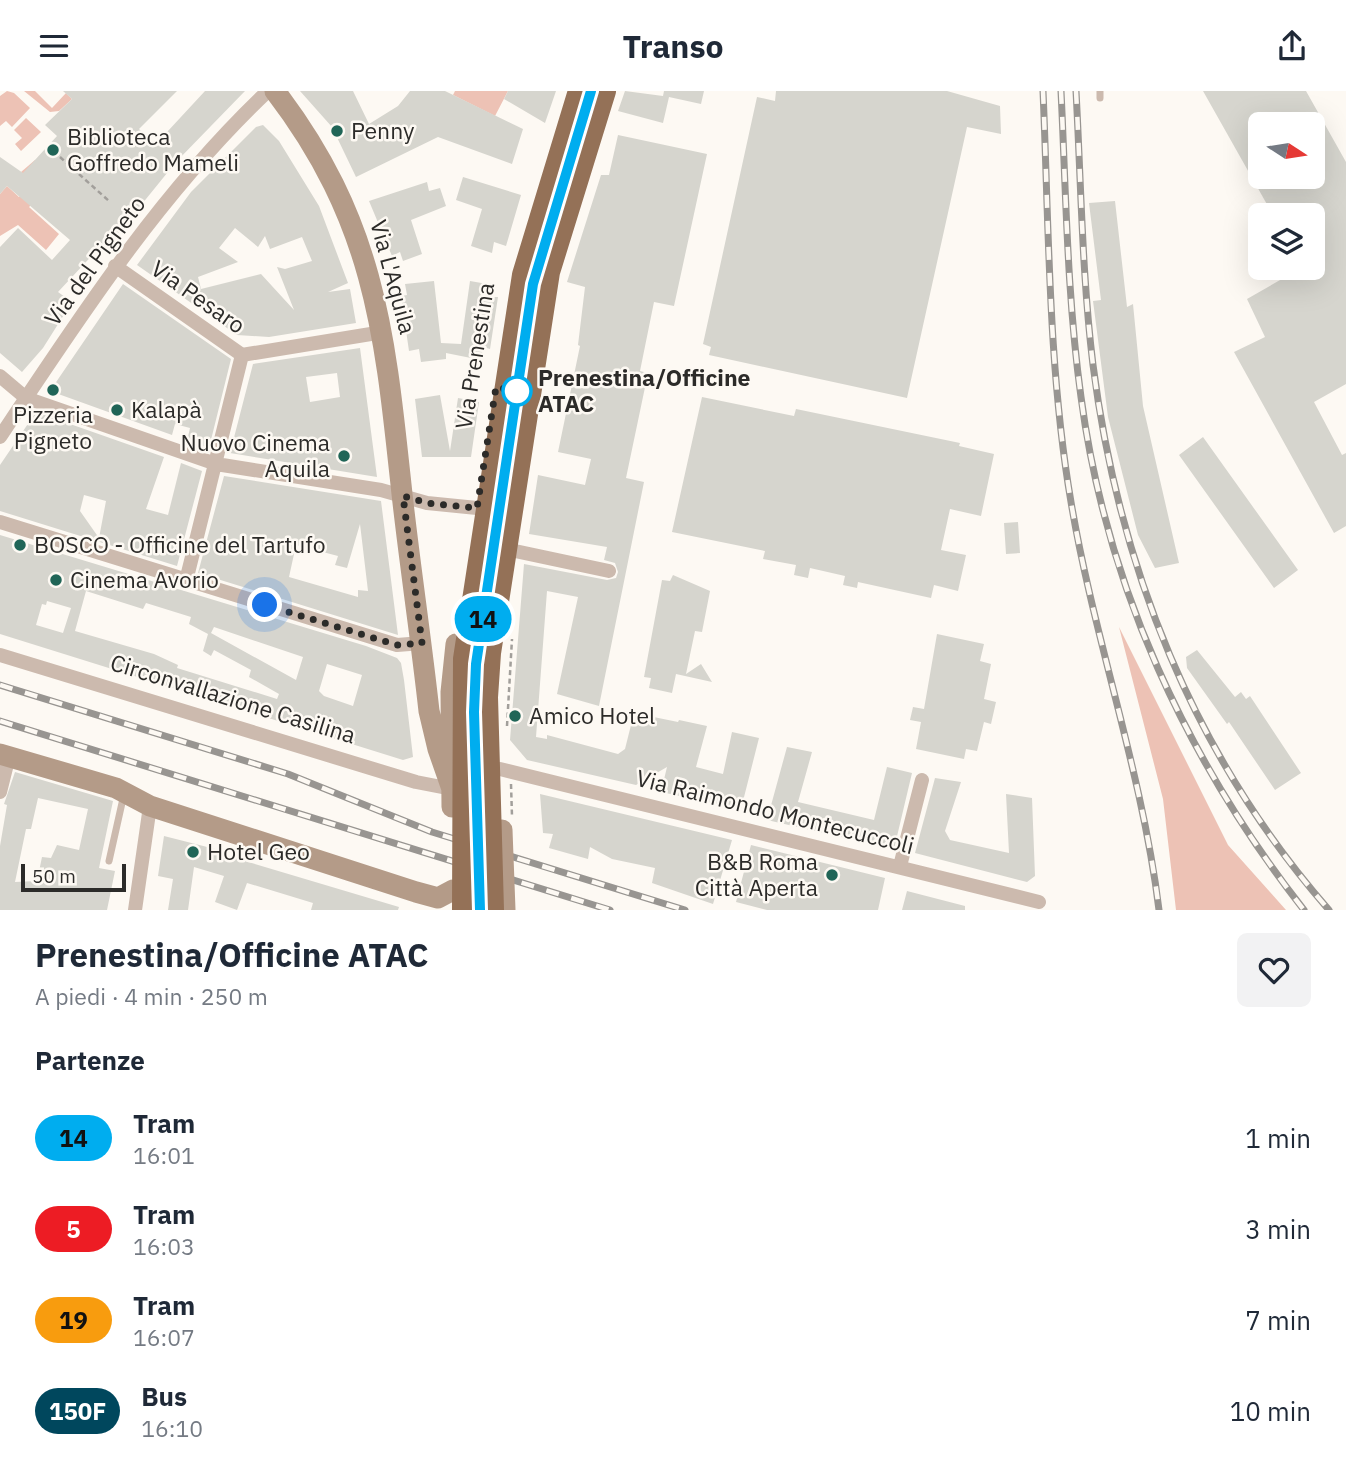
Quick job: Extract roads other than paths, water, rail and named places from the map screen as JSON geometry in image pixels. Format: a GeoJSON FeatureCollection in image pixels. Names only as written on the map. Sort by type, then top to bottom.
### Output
{"type":"FeatureCollection","features":[{"type":"Feature","properties":{"kind":"highway"},"geometry":{"type":"LineString","coordinates":[[449,900],[466,659],[523,285],[581,91]]}},
{"type":"Feature","properties":{"kind":"highway"},"geometry":{"type":"LineString","coordinates":[[491,910],[485,697],[488,653],[547,271],[603,91]]}},
{"type":"Feature","properties":{"kind":"main road","name":"Via L'Aquila"},"geometry":{"type":"LineString","coordinates":[[275,91],[308,136],[341,196],[366,259],[383,332],[429,711],[452,798]]}},
{"type":"Feature","properties":{"kind":"main road","name":"Via Prenestina"},"geometry":{"type":"LineString","coordinates":[[452,798],[452,684],[515,272],[570,91]]}},
{"type":"Feature","properties":{"kind":"main road"},"geometry":{"type":"LineString","coordinates":[[505,910],[507,826],[495,774],[498,687],[508,634],[515,551],[558,273],[614,91]]}},
{"type":"Feature","properties":{"kind":"main road"},"geometry":{"type":"LineString","coordinates":[[429,711],[473,747],[495,774]]}},
{"type":"Feature","properties":{"kind":"main road"},"geometry":{"type":"LineString","coordinates":[[5,755],[124,792],[150,806],[407,889],[449,900],[452,798],[461,776],[495,774]]}},
{"type":"Feature","properties":{"kind":"street","name":"Via del Pigneto"},"geometry":{"type":"LineString","coordinates":[[0,437],[115,266],[190,173],[268,91]]}},
{"type":"Feature","properties":{"kind":"street","name":"Via Pesaro"},"geometry":{"type":"LineString","coordinates":[[115,266],[242,355],[383,332]]}},
{"type":"Feature","properties":{"kind":"street"},"geometry":{"type":"LineString","coordinates":[[186,581],[242,355]]}},
{"type":"Feature","properties":{"kind":"street"},"geometry":{"type":"LineString","coordinates":[[0,376],[26,398],[216,464],[403,496],[427,503],[477,508]]}},
{"type":"Feature","properties":{"kind":"street"},"geometry":{"type":"LineString","coordinates":[[0,522],[397,645],[422,643]]}},
{"type":"Feature","properties":{"kind":"street"},"geometry":{"type":"LineString","coordinates":[[515,551],[609,571]]}},
{"type":"Feature","properties":{"kind":"street","name":"Circonvallazione Casilina"},"geometry":{"type":"LineString","coordinates":[[0,655],[416,782],[452,798]]}},
{"type":"Feature","properties":{"kind":"street"},"geometry":{"type":"LineString","coordinates":[[0,792],[5,755]]}},
{"type":"Feature","properties":{"kind":"street","name":"Via Raimondo Montecuccoli"},"geometry":{"type":"LineString","coordinates":[[495,774],[900,866],[1039,902]]}},
{"type":"Feature","properties":{"kind":"street"},"geometry":{"type":"LineString","coordinates":[[900,866],[922,780]]}},
{"type":"Feature","properties":{"kind":"street"},"geometry":{"type":"LineString","coordinates":[[135,910],[150,806]]}},
{"type":"Feature","properties":{"kind":"lane"},"geometry":{"type":"LineString","coordinates":[[109,861],[124,792]]}},
{"type":"Feature","properties":{"kind":"tram line","name":"14"},"geometry":{"type":"LineString","coordinates":[[480,910],[474,712],[476,664],[533,284],[591,91]]}},
{"type":"Feature","properties":{"kind":"tram line"},"geometry":{"type":"LineString","coordinates":[[480,910],[474,712],[476,664],[533,284],[592,91]]}},
{"type":"Feature","properties":{"kind":"railway"},"geometry":{"type":"LineString","coordinates":[[1043,91],[1051,297],[1063,451],[1092,604],[1141,807],[1159,910]]}},
{"type":"Feature","properties":{"kind":"railway"},"geometry":{"type":"LineString","coordinates":[[1061,91],[1076,359],[1093,467],[1110,536],[1158,669],[1189,732],[1223,794],[1304,910]]}},
{"type":"Feature","properties":{"kind":"railway"},"geometry":{"type":"LineString","coordinates":[[1076,91],[1084,263],[1093,365],[1105,440],[1122,514],[1144,586],[1170,656],[1202,723],[1239,788],[1281,851],[1329,910]]}},
{"type":"Feature","properties":{"kind":"railway"},"geometry":{"type":"LineString","coordinates":[[0,685],[288,774],[432,832],[685,910]]}},
{"type":"Feature","properties":{"kind":"railway"},"geometry":{"type":"LineString","coordinates":[[0,721],[610,910]]}},
{"type":"Feature","properties":{"kind":"place","name":"Penny"},"geometry":{"type":"Point","coordinates":[337,131]}},
{"type":"Feature","properties":{"kind":"place","name":"Biblioteca Goffredo Mameli"},"geometry":{"type":"Point","coordinates":[53,150]}},
{"type":"Feature","properties":{"kind":"place","name":"Pizzeria Pigneto"},"geometry":{"type":"Point","coordinates":[53,390]}},
{"type":"Feature","properties":{"kind":"place","name":"Prenestina/Officine ATAC"},"geometry":{"type":"Point","coordinates":[517,391]}},
{"type":"Feature","properties":{"kind":"place","name":"Kalapà"},"geometry":{"type":"Point","coordinates":[117,410]}},
{"type":"Feature","properties":{"kind":"place","name":"Nuovo Cinema Aquila"},"geometry":{"type":"Point","coordinates":[344,456]}},
{"type":"Feature","properties":{"kind":"place","name":"BOSCO - Officine del Tartufo"},"geometry":{"type":"Point","coordinates":[20,545]}},
{"type":"Feature","properties":{"kind":"place","name":"Cinema Avorio"},"geometry":{"type":"Point","coordinates":[56,580]}},
{"type":"Feature","properties":{"kind":"place","name":"Amico Hotel"},"geometry":{"type":"Point","coordinates":[515,716]}},
{"type":"Feature","properties":{"kind":"place","name":"Hotel Geo"},"geometry":{"type":"Point","coordinates":[193,852]}},
{"type":"Feature","properties":{"kind":"place","name":"B&B Roma Città Aperta"},"geometry":{"type":"Point","coordinates":[832,875]}}]}
